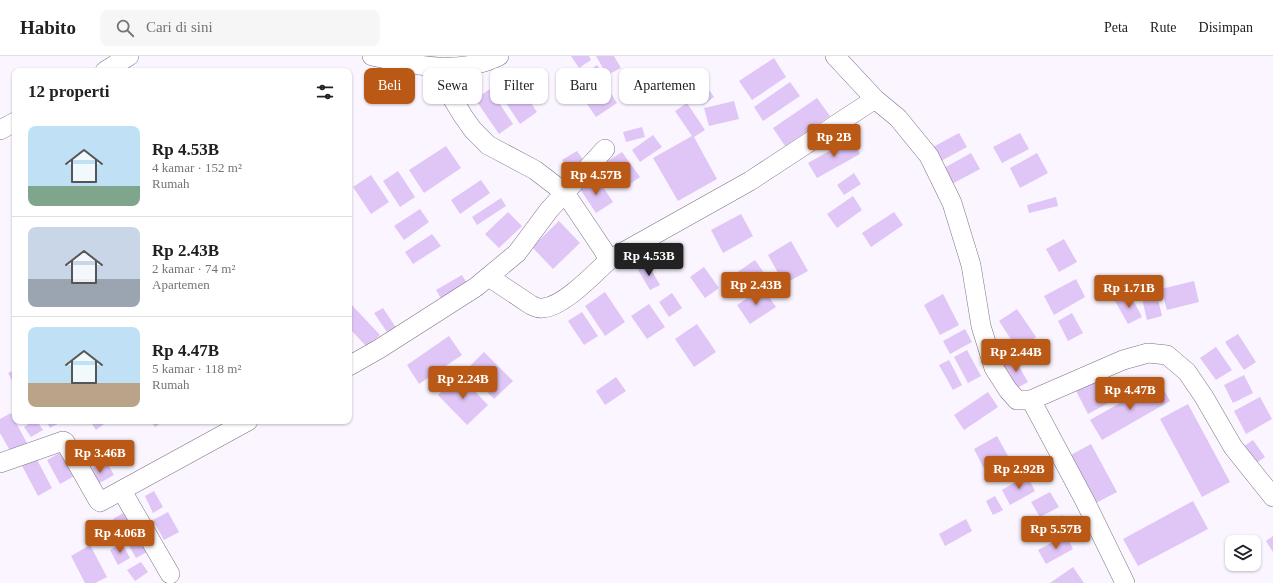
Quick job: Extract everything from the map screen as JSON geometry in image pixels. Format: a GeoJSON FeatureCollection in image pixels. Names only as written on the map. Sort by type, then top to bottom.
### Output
{"type":"FeatureCollection","features":[{"type":"Feature","properties":{"kind":"street"},"geometry":{"type":"LineString","coordinates":[[110,68],[129,56]]}},
{"type":"Feature","properties":{"kind":"street"},"geometry":{"type":"LineString","coordinates":[[372,56],[415,65],[443,67],[472,65],[489,61],[498,56]]}},
{"type":"Feature","properties":{"kind":"street"},"geometry":{"type":"LineString","coordinates":[[835,56],[875,100],[898,118],[929,156],[952,203],[971,265],[981,326],[994,368],[1008,390],[1017,400],[1031,400],[1123,360],[1148,353],[1167,355],[1187,372],[1204,397],[1233,447],[1273,497]]}},
{"type":"Feature","properties":{"kind":"street"},"geometry":{"type":"LineString","coordinates":[[443,67],[450,93],[473,130],[488,145],[536,170],[565,193],[609,260]]}},
{"type":"Feature","properties":{"kind":"street"},"geometry":{"type":"LineString","coordinates":[[489,277],[531,305],[538,308],[548,307],[565,299],[576,291],[609,260],[750,181],[875,100]]}},
{"type":"Feature","properties":{"kind":"street"},"geometry":{"type":"LineString","coordinates":[[0,130],[12,124]]}},
{"type":"Feature","properties":{"kind":"street"},"geometry":{"type":"LineString","coordinates":[[352,364],[412,328],[489,277],[517,253],[549,210],[605,149]]}},
{"type":"Feature","properties":{"kind":"street"},"geometry":{"type":"LineString","coordinates":[[1031,400],[1085,501],[1125,583]]}},
{"type":"Feature","properties":{"kind":"street"},"geometry":{"type":"LineString","coordinates":[[0,463],[63,441],[66,442],[98,501],[101,502],[243,424]]}},
{"type":"Feature","properties":{"kind":"street"},"geometry":{"type":"LineString","coordinates":[[122,491],[170,574]]}},
{"type":"Feature","properties":{"kind":"building"},"geometry":{"type":"Polygon","coordinates":[[[571,56],[589,56],[591,60],[579,68],[571,56]]]}},
{"type":"Feature","properties":{"kind":"building"},"geometry":{"type":"Polygon","coordinates":[[[596,56],[614,56],[621,68],[611,73],[611,68],[603,68],[596,56]]]}},
{"type":"Feature","properties":{"kind":"building"},"geometry":{"type":"Polygon","coordinates":[[[774,58],[786,77],[752,100],[739,81],[774,58]]]}},
{"type":"Feature","properties":{"kind":"building"},"geometry":{"type":"Polygon","coordinates":[[[790,82],[800,96],[763,121],[754,107],[790,82]]]}},
{"type":"Feature","properties":{"kind":"building"},"geometry":{"type":"Polygon","coordinates":[[[490,89],[490,104],[500,104],[513,124],[499,134],[478,104],[482,104],[482,94],[490,89]]]}},
{"type":"Feature","properties":{"kind":"building"},"geometry":{"type":"Polygon","coordinates":[[[710,91],[714,97],[709,101],[710,91]]]}},
{"type":"Feature","properties":{"kind":"building"},"geometry":{"type":"Polygon","coordinates":[[[611,94],[617,103],[596,117],[587,104],[611,104],[611,94]]]}},
{"type":"Feature","properties":{"kind":"building"},"geometry":{"type":"Polygon","coordinates":[[[817,98],[830,116],[785,146],[773,128],[817,98]]]}},
{"type":"Feature","properties":{"kind":"building"},"geometry":{"type":"Polygon","coordinates":[[[734,101],[739,119],[709,126],[704,108],[734,101]]]}},
{"type":"Feature","properties":{"kind":"building"},"geometry":{"type":"Polygon","coordinates":[[[507,104],[532,104],[537,112],[520,124],[507,104]]]}},
{"type":"Feature","properties":{"kind":"building"},"geometry":{"type":"Polygon","coordinates":[[[688,104],[705,130],[694,137],[717,179],[678,201],[653,158],[692,136],[675,111],[688,104]]]}},
{"type":"Feature","properties":{"kind":"building"},"geometry":{"type":"Polygon","coordinates":[[[642,127],[645,137],[626,142],[623,132],[642,127]]]}},
{"type":"Feature","properties":{"kind":"building"},"geometry":{"type":"Polygon","coordinates":[[[959,133],[967,147],[941,161],[933,147],[959,133]]]}},
{"type":"Feature","properties":{"kind":"building"},"geometry":{"type":"Polygon","coordinates":[[[1020,133],[1029,149],[1002,163],[993,147],[1020,133]]]}},
{"type":"Feature","properties":{"kind":"building"},"geometry":{"type":"Polygon","coordinates":[[[653,135],[662,147],[640,162],[632,150],[653,135]]]}},
{"type":"Feature","properties":{"kind":"building"},"geometry":{"type":"Polygon","coordinates":[[[852,138],[860,154],[817,178],[808,163],[852,138]]]}},
{"type":"Feature","properties":{"kind":"building"},"geometry":{"type":"Polygon","coordinates":[[[446,146],[461,168],[424,193],[409,170],[446,146]]]}},
{"type":"Feature","properties":{"kind":"building"},"geometry":{"type":"Polygon","coordinates":[[[577,151],[585,162],[570,172],[562,160],[577,151]]]}},
{"type":"Feature","properties":{"kind":"building"},"geometry":{"type":"Polygon","coordinates":[[[622,152],[640,177],[624,188],[606,162],[622,152]]]}},
{"type":"Feature","properties":{"kind":"building"},"geometry":{"type":"Polygon","coordinates":[[[971,153],[980,169],[952,184],[944,168],[971,153]]]}},
{"type":"Feature","properties":{"kind":"building"},"geometry":{"type":"Polygon","coordinates":[[[1037,153],[1048,173],[1020,188],[1010,168],[1037,153]]]}},
{"type":"Feature","properties":{"kind":"building"},"geometry":{"type":"Polygon","coordinates":[[[398,171],[415,197],[400,207],[383,181],[398,171]]]}},
{"type":"Feature","properties":{"kind":"building"},"geometry":{"type":"Polygon","coordinates":[[[854,173],[861,184],[844,195],[837,185],[854,173]]]}},
{"type":"Feature","properties":{"kind":"building"},"geometry":{"type":"Polygon","coordinates":[[[371,175],[389,202],[371,214],[353,187],[371,175]]]}},
{"type":"Feature","properties":{"kind":"building"},"geometry":{"type":"Polygon","coordinates":[[[597,178],[613,202],[596,213],[580,189],[597,178]]]}},
{"type":"Feature","properties":{"kind":"building"},"geometry":{"type":"Polygon","coordinates":[[[481,180],[490,193],[460,214],[451,200],[481,180]]]}},
{"type":"Feature","properties":{"kind":"building"},"geometry":{"type":"Polygon","coordinates":[[[853,196],[862,210],[837,228],[827,214],[853,196]]]}},
{"type":"Feature","properties":{"kind":"building"},"geometry":{"type":"Polygon","coordinates":[[[1056,197],[1058,206],[1029,213],[1027,205],[1056,197]]]}},
{"type":"Feature","properties":{"kind":"building"},"geometry":{"type":"Polygon","coordinates":[[[501,198],[506,206],[477,225],[472,217],[501,198]]]}},
{"type":"Feature","properties":{"kind":"building"},"geometry":{"type":"Polygon","coordinates":[[[420,209],[429,222],[404,240],[394,226],[420,209]]]}},
{"type":"Feature","properties":{"kind":"building"},"geometry":{"type":"Polygon","coordinates":[[[508,212],[522,226],[499,248],[485,234],[508,212]]]}},
{"type":"Feature","properties":{"kind":"building"},"geometry":{"type":"Polygon","coordinates":[[[894,212],[903,225],[871,247],[862,233],[894,212]]]}},
{"type":"Feature","properties":{"kind":"building"},"geometry":{"type":"Polygon","coordinates":[[[741,214],[753,236],[723,253],[711,230],[741,214]]]}},
{"type":"Feature","properties":{"kind":"building"},"geometry":{"type":"Polygon","coordinates":[[[559,221],[580,243],[553,269],[532,247],[559,221]]]}},
{"type":"Feature","properties":{"kind":"building"},"geometry":{"type":"Polygon","coordinates":[[[432,234],[441,246],[413,264],[405,252],[432,234]]]}},
{"type":"Feature","properties":{"kind":"building"},"geometry":{"type":"Polygon","coordinates":[[[1064,239],[1077,262],[1059,272],[1046,249],[1064,239]]]}},
{"type":"Feature","properties":{"kind":"building"},"geometry":{"type":"Polygon","coordinates":[[[791,241],[808,271],[784,284],[768,255],[791,241]]]}},
{"type":"Feature","properties":{"kind":"building"},"geometry":{"type":"Polygon","coordinates":[[[755,260],[764,273],[734,292],[726,280],[755,260]]]}},
{"type":"Feature","properties":{"kind":"building"},"geometry":{"type":"Polygon","coordinates":[[[648,264],[660,285],[650,290],[638,270],[648,264]]]}},
{"type":"Feature","properties":{"kind":"building"},"geometry":{"type":"Polygon","coordinates":[[[704,267],[719,288],[705,298],[690,277],[704,267]]]}},
{"type":"Feature","properties":{"kind":"building"},"geometry":{"type":"Polygon","coordinates":[[[462,275],[468,285],[442,300],[436,290],[462,275]]]}},
{"type":"Feature","properties":{"kind":"building"},"geometry":{"type":"Polygon","coordinates":[[[1076,279],[1085,297],[1054,315],[1044,296],[1076,279]]]}},
{"type":"Feature","properties":{"kind":"building"},"geometry":{"type":"Polygon","coordinates":[[[1194,281],[1199,302],[1167,310],[1161,289],[1194,281]]]}},
{"type":"Feature","properties":{"kind":"building"},"geometry":{"type":"Polygon","coordinates":[[[1155,287],[1162,316],[1147,320],[1140,290],[1155,287]]]}},
{"type":"Feature","properties":{"kind":"building"},"geometry":{"type":"Polygon","coordinates":[[[763,288],[776,307],[750,324],[737,305],[763,288]]]}},
{"type":"Feature","properties":{"kind":"building"},"geometry":{"type":"Polygon","coordinates":[[[605,292],[625,322],[605,336],[585,306],[605,292]]]}},
{"type":"Feature","properties":{"kind":"building"},"geometry":{"type":"Polygon","coordinates":[[[672,293],[682,308],[669,317],[659,302],[672,293]]]}},
{"type":"Feature","properties":{"kind":"building"},"geometry":{"type":"Polygon","coordinates":[[[943,294],[959,325],[940,335],[924,305],[943,294]]]}},
{"type":"Feature","properties":{"kind":"building"},"geometry":{"type":"Polygon","coordinates":[[[1130,294],[1142,317],[1128,324],[1115,301],[1130,294]]]}},
{"type":"Feature","properties":{"kind":"building"},"geometry":{"type":"Polygon","coordinates":[[[649,304],[665,327],[647,339],[631,316],[649,304]]]}},
{"type":"Feature","properties":{"kind":"building"},"geometry":{"type":"Polygon","coordinates":[[[352,305],[380,335],[367,347],[352,331],[352,305]]]}},
{"type":"Feature","properties":{"kind":"building"},"geometry":{"type":"Polygon","coordinates":[[[383,308],[397,329],[389,335],[374,313],[383,308]]]}},
{"type":"Feature","properties":{"kind":"building"},"geometry":{"type":"Polygon","coordinates":[[[1017,309],[1036,337],[1018,350],[999,321],[1017,309]]]}},
{"type":"Feature","properties":{"kind":"building"},"geometry":{"type":"Polygon","coordinates":[[[582,312],[598,336],[584,345],[568,321],[582,312]]]}},
{"type":"Feature","properties":{"kind":"building"},"geometry":{"type":"Polygon","coordinates":[[[1072,313],[1083,333],[1068,341],[1058,321],[1072,313]]]}},
{"type":"Feature","properties":{"kind":"building"},"geometry":{"type":"Polygon","coordinates":[[[697,324],[716,352],[694,367],[675,339],[697,324]]]}},
{"type":"Feature","properties":{"kind":"building"},"geometry":{"type":"Polygon","coordinates":[[[965,329],[972,342],[950,354],[943,341],[965,329]]]}},
{"type":"Feature","properties":{"kind":"building"},"geometry":{"type":"Polygon","coordinates":[[[1238,334],[1256,362],[1244,370],[1225,342],[1238,334]]]}},
{"type":"Feature","properties":{"kind":"building"},"geometry":{"type":"Polygon","coordinates":[[[449,336],[462,355],[419,384],[407,365],[449,336]]]}},
{"type":"Feature","properties":{"kind":"building"},"geometry":{"type":"Polygon","coordinates":[[[1216,347],[1232,370],[1216,380],[1200,358],[1216,347]]]}},
{"type":"Feature","properties":{"kind":"building"},"geometry":{"type":"Polygon","coordinates":[[[967,350],[981,376],[968,383],[954,357],[967,350]]]}},
{"type":"Feature","properties":{"kind":"building"},"geometry":{"type":"Polygon","coordinates":[[[484,352],[513,381],[494,399],[466,370],[484,352]]]}},
{"type":"Feature","properties":{"kind":"building"},"geometry":{"type":"Polygon","coordinates":[[[1014,358],[1028,382],[1017,388],[1003,364],[1014,358]]]}},
{"type":"Feature","properties":{"kind":"building"},"geometry":{"type":"Polygon","coordinates":[[[949,360],[962,385],[953,390],[939,365],[949,360]]]}},
{"type":"Feature","properties":{"kind":"building"},"geometry":{"type":"Polygon","coordinates":[[[12,371],[12,380],[8,373],[12,371]]]}},
{"type":"Feature","properties":{"kind":"building"},"geometry":{"type":"Polygon","coordinates":[[[459,375],[488,405],[467,425],[438,395],[459,375]]]}},
{"type":"Feature","properties":{"kind":"building"},"geometry":{"type":"Polygon","coordinates":[[[1244,375],[1253,393],[1233,403],[1224,385],[1244,375]]]}},
{"type":"Feature","properties":{"kind":"building"},"geometry":{"type":"Polygon","coordinates":[[[1101,376],[1114,400],[1088,414],[1075,389],[1101,376]]]}},
{"type":"Feature","properties":{"kind":"building"},"geometry":{"type":"Polygon","coordinates":[[[616,377],[626,391],[605,405],[596,391],[616,377]]]}},
{"type":"Feature","properties":{"kind":"building"},"geometry":{"type":"Polygon","coordinates":[[[1159,381],[1170,401],[1102,440],[1090,420],[1159,381]]]}},
{"type":"Feature","properties":{"kind":"building"},"geometry":{"type":"Polygon","coordinates":[[[988,392],[998,407],[964,430],[954,415],[988,392]]]}},
{"type":"Feature","properties":{"kind":"building"},"geometry":{"type":"Polygon","coordinates":[[[1260,397],[1272,419],[1246,434],[1234,411],[1260,397]]]}},
{"type":"Feature","properties":{"kind":"building"},"geometry":{"type":"Polygon","coordinates":[[[1188,404],[1230,482],[1202,497],[1160,419],[1188,404]]]}},
{"type":"Feature","properties":{"kind":"building"},"geometry":{"type":"Polygon","coordinates":[[[11,413],[12,424],[17,424],[29,447],[13,456],[0,433],[0,419],[11,413]]]}},
{"type":"Feature","properties":{"kind":"building"},"geometry":{"type":"Polygon","coordinates":[[[28,424],[39,424],[43,430],[31,437],[24,427],[28,424]]]}},
{"type":"Feature","properties":{"kind":"building"},"geometry":{"type":"Polygon","coordinates":[[[48,424],[57,424],[50,428],[48,424]]]}},
{"type":"Feature","properties":{"kind":"building"},"geometry":{"type":"Polygon","coordinates":[[[92,424],[104,424],[96,430],[92,424]]]}},
{"type":"Feature","properties":{"kind":"building"},"geometry":{"type":"Polygon","coordinates":[[[152,424],[160,424],[155,427],[152,424]]]}},
{"type":"Feature","properties":{"kind":"building"},"geometry":{"type":"Polygon","coordinates":[[[997,436],[1014,467],[990,480],[974,449],[997,436]]]}},
{"type":"Feature","properties":{"kind":"building"},"geometry":{"type":"Polygon","coordinates":[[[1253,440],[1265,457],[1252,466],[1240,449],[1253,440]]]}},
{"type":"Feature","properties":{"kind":"building"},"geometry":{"type":"Polygon","coordinates":[[[1091,444],[1117,492],[1094,504],[1069,456],[1091,444]]]}},
{"type":"Feature","properties":{"kind":"building"},"geometry":{"type":"Polygon","coordinates":[[[63,451],[76,475],[60,484],[47,460],[63,451]]]}},
{"type":"Feature","properties":{"kind":"building"},"geometry":{"type":"Polygon","coordinates":[[[34,454],[52,488],[38,496],[20,462],[34,454]]]}},
{"type":"Feature","properties":{"kind":"building"},"geometry":{"type":"Polygon","coordinates":[[[106,461],[114,475],[94,486],[86,472],[106,461]]]}},
{"type":"Feature","properties":{"kind":"building"},"geometry":{"type":"Polygon","coordinates":[[[1027,475],[1035,491],[1010,505],[1002,490],[1027,475]]]}},
{"type":"Feature","properties":{"kind":"building"},"geometry":{"type":"Polygon","coordinates":[[[154,491],[163,507],[153,513],[145,496],[154,491]]]}},
{"type":"Feature","properties":{"kind":"building"},"geometry":{"type":"Polygon","coordinates":[[[1050,492],[1059,507],[1040,517],[1031,502],[1050,492]]]}},
{"type":"Feature","properties":{"kind":"building"},"geometry":{"type":"Polygon","coordinates":[[[995,496],[1003,510],[993,515],[986,501],[995,496]]]}},
{"type":"Feature","properties":{"kind":"building"},"geometry":{"type":"Polygon","coordinates":[[[1193,501],[1208,529],[1138,566],[1123,539],[1193,501]]]}},
{"type":"Feature","properties":{"kind":"building"},"geometry":{"type":"Polygon","coordinates":[[[125,512],[131,523],[119,530],[113,519],[125,512]]]}},
{"type":"Feature","properties":{"kind":"building"},"geometry":{"type":"Polygon","coordinates":[[[168,512],[179,532],[164,540],[153,520],[168,512]]]}},
{"type":"Feature","properties":{"kind":"building"},"geometry":{"type":"Polygon","coordinates":[[[1062,515],[1068,525],[1063,528],[1057,518],[1062,515]]]}},
{"type":"Feature","properties":{"kind":"building"},"geometry":{"type":"Polygon","coordinates":[[[1051,518],[1058,530],[1052,534],[1045,521],[1051,518]]]}},
{"type":"Feature","properties":{"kind":"building"},"geometry":{"type":"Polygon","coordinates":[[[966,519],[972,531],[945,546],[939,534],[966,519]]]}},
{"type":"Feature","properties":{"kind":"building"},"geometry":{"type":"Polygon","coordinates":[[[108,521],[119,538],[107,546],[96,530],[108,521]]]}},
{"type":"Feature","properties":{"kind":"building"},"geometry":{"type":"Polygon","coordinates":[[[137,528],[149,551],[136,558],[123,535],[137,528]]]}},
{"type":"Feature","properties":{"kind":"building"},"geometry":{"type":"Polygon","coordinates":[[[1066,535],[1073,549],[1046,564],[1038,550],[1066,535]]]}},
{"type":"Feature","properties":{"kind":"building"},"geometry":{"type":"Polygon","coordinates":[[[1273,536],[1273,552],[1266,541],[1273,536]]]}},
{"type":"Feature","properties":{"kind":"building"},"geometry":{"type":"Polygon","coordinates":[[[122,543],[130,558],[118,565],[110,550],[122,543]]]}},
{"type":"Feature","properties":{"kind":"building"},"geometry":{"type":"Polygon","coordinates":[[[90,545],[107,577],[95,583],[85,583],[71,556],[90,545]]]}},
{"type":"Feature","properties":{"kind":"building"},"geometry":{"type":"Polygon","coordinates":[[[141,562],[148,572],[135,581],[127,570],[141,562]]]}},
{"type":"Feature","properties":{"kind":"building"},"geometry":{"type":"Polygon","coordinates":[[[1073,567],[1084,583],[1050,583],[1073,567]]]}}]}
